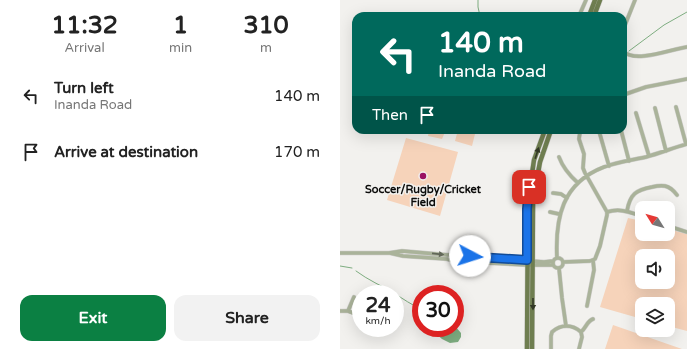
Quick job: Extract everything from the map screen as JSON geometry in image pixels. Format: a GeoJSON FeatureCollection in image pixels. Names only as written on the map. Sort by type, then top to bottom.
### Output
{"type":"FeatureCollection","features":[{"type":"Feature","properties":{"kind":"main road"},"geometry":{"type":"LineString","coordinates":[[590,12],[595,0]]}},
{"type":"Feature","properties":{"kind":"main road"},"geometry":{"type":"LineString","coordinates":[[596,12],[600,0]]}},
{"type":"Feature","properties":{"kind":"main road"},"geometry":{"type":"LineString","coordinates":[[526,349],[527,209],[534,160],[544,134]]}},
{"type":"Feature","properties":{"kind":"main road"},"geometry":{"type":"LineString","coordinates":[[532,349],[533,210],[535,187],[540,162],[550,134]]}},
{"type":"Feature","properties":{"kind":"street"},"geometry":{"type":"LineString","coordinates":[[581,12],[586,0]]}},
{"type":"Feature","properties":{"kind":"street"},"geometry":{"type":"LineString","coordinates":[[627,20],[635,0]]}},
{"type":"Feature","properties":{"kind":"street"},"geometry":{"type":"LineString","coordinates":[[627,54],[637,57],[687,47]]}},
{"type":"Feature","properties":{"kind":"street"},"geometry":{"type":"LineString","coordinates":[[627,93],[646,87],[687,79]]}},
{"type":"Feature","properties":{"kind":"street"},"geometry":{"type":"LineString","coordinates":[[559,268],[556,268],[554,261],[556,235],[560,214],[566,198],[578,183],[586,176],[609,166],[649,156],[686,144],[676,107]]}},
{"type":"Feature","properties":{"kind":"street"},"geometry":{"type":"LineString","coordinates":[[655,108],[666,151]]}},
{"type":"Feature","properties":{"kind":"street"},"geometry":{"type":"LineString","coordinates":[[636,113],[649,156]]}},
{"type":"Feature","properties":{"kind":"street"},"geometry":{"type":"LineString","coordinates":[[580,134],[579,139],[584,154],[583,169],[607,212],[598,253],[593,260],[594,270],[587,306]]}},
{"type":"Feature","properties":{"kind":"street"},"geometry":{"type":"LineString","coordinates":[[600,134],[609,166]]}},
{"type":"Feature","properties":{"kind":"street"},"geometry":{"type":"LineString","coordinates":[[622,134],[629,161]]}},
{"type":"Feature","properties":{"kind":"street"},"geometry":{"type":"LineString","coordinates":[[559,157],[562,167],[578,183]]}},
{"type":"Feature","properties":{"kind":"street"},"geometry":{"type":"LineString","coordinates":[[627,211],[628,203],[633,195],[643,189],[664,186],[671,189],[677,195]]}},
{"type":"Feature","properties":{"kind":"street"},"geometry":{"type":"LineString","coordinates":[[553,193],[561,194],[566,198]]}},
{"type":"Feature","properties":{"kind":"street"},"geometry":{"type":"LineString","coordinates":[[607,212],[616,210],[635,214]]}},
{"type":"Feature","properties":{"kind":"street"},"geometry":{"type":"LineString","coordinates":[[550,212],[560,214]]}},
{"type":"Feature","properties":{"kind":"street"},"geometry":{"type":"LineString","coordinates":[[675,228],[687,232]]}},
{"type":"Feature","properties":{"kind":"street"},"geometry":{"type":"LineString","coordinates":[[340,252],[389,253],[402,251],[448,255],[455,254],[462,250],[477,257],[527,263]]}},
{"type":"Feature","properties":{"kind":"street"},"geometry":{"type":"LineString","coordinates":[[402,251],[402,256]]}},
{"type":"Feature","properties":{"kind":"street"},"geometry":{"type":"LineString","coordinates":[[421,257],[422,252]]}},
{"type":"Feature","properties":{"kind":"street"},"geometry":{"type":"LineString","coordinates":[[389,253],[402,256],[454,261],[457,265],[462,267],[469,262],[533,263],[560,259],[563,262],[593,260]]}},
{"type":"Feature","properties":{"kind":"street"},"geometry":{"type":"LineString","coordinates":[[454,261],[455,254]]}},
{"type":"Feature","properties":{"kind":"street"},"geometry":{"type":"LineString","coordinates":[[468,254],[470,258],[469,262]]}},
{"type":"Feature","properties":{"kind":"street"},"geometry":{"type":"LineString","coordinates":[[563,262],[562,266],[559,268],[562,304],[566,326]]}},
{"type":"Feature","properties":{"kind":"street"},"geometry":{"type":"LineString","coordinates":[[348,311],[352,302]]}},
{"type":"Feature","properties":{"kind":"street"},"geometry":{"type":"LineString","coordinates":[[340,311],[352,313]]}},
{"type":"Feature","properties":{"kind":"street"},"geometry":{"type":"LineString","coordinates":[[581,332],[586,328],[587,323],[593,319]]}},
{"type":"Feature","properties":{"kind":"street"},"geometry":{"type":"LineString","coordinates":[[551,349],[552,332],[566,326],[576,328],[581,332],[582,337],[579,349]]}},
{"type":"Feature","properties":{"kind":"shaded area"},"geometry":{"type":"Polygon","coordinates":[[[428,134],[444,134],[442,139],[428,136],[428,134]]]}},
{"type":"Feature","properties":{"kind":"shaded area"},"geometry":{"type":"Polygon","coordinates":[[[457,134],[475,134],[472,146],[455,141],[457,134]]]}},
{"type":"Feature","properties":{"kind":"shaded area","name":"Soccer/Rugby/Cricket Field"},"geometry":{"type":"Polygon","coordinates":[[[406,138],[458,152],[440,216],[387,200],[406,138]]]}},
{"type":"Feature","properties":{"kind":"shaded area"},"geometry":{"type":"Polygon","coordinates":[[[628,218],[635,220],[635,241],[675,241],[675,231],[687,234],[687,331],[675,328],[675,297],[635,297],[635,317],[600,307],[628,218]]]}},
{"type":"Feature","properties":{"kind":"shaded area"},"geometry":{"type":"Polygon","coordinates":[[[613,325],[635,333],[635,337],[648,337],[682,349],[605,349],[613,325]]]}},
{"type":"Feature","properties":{"kind":"shaded area"},"geometry":{"type":"Polygon","coordinates":[[[440,337],[461,337],[458,342],[450,343],[440,337]]]}},
{"type":"Feature","properties":{"kind":"waterway"},"geometry":{"type":"LineString","coordinates":[[478,0],[479,12]]}},
{"type":"Feature","properties":{"kind":"waterway"},"geometry":{"type":"LineString","coordinates":[[629,51],[664,25],[687,12]]}},
{"type":"Feature","properties":{"kind":"waterway"},"geometry":{"type":"LineString","coordinates":[[340,266],[352,268]]}},
{"type":"Feature","properties":{"kind":"waterway"},"geometry":{"type":"LineString","coordinates":[[356,271],[412,304]]}},
{"type":"Feature","properties":{"kind":"place","name":"Soccer/Rugby/Cricket Field"},"geometry":{"type":"Point","coordinates":[423,176]}},
{"type":"Feature","properties":{"kind":"route"},"geometry":{"type":"LineString","coordinates":[[470,256],[468,254],[477,257],[527,260],[527,209],[529,187]]}}]}
